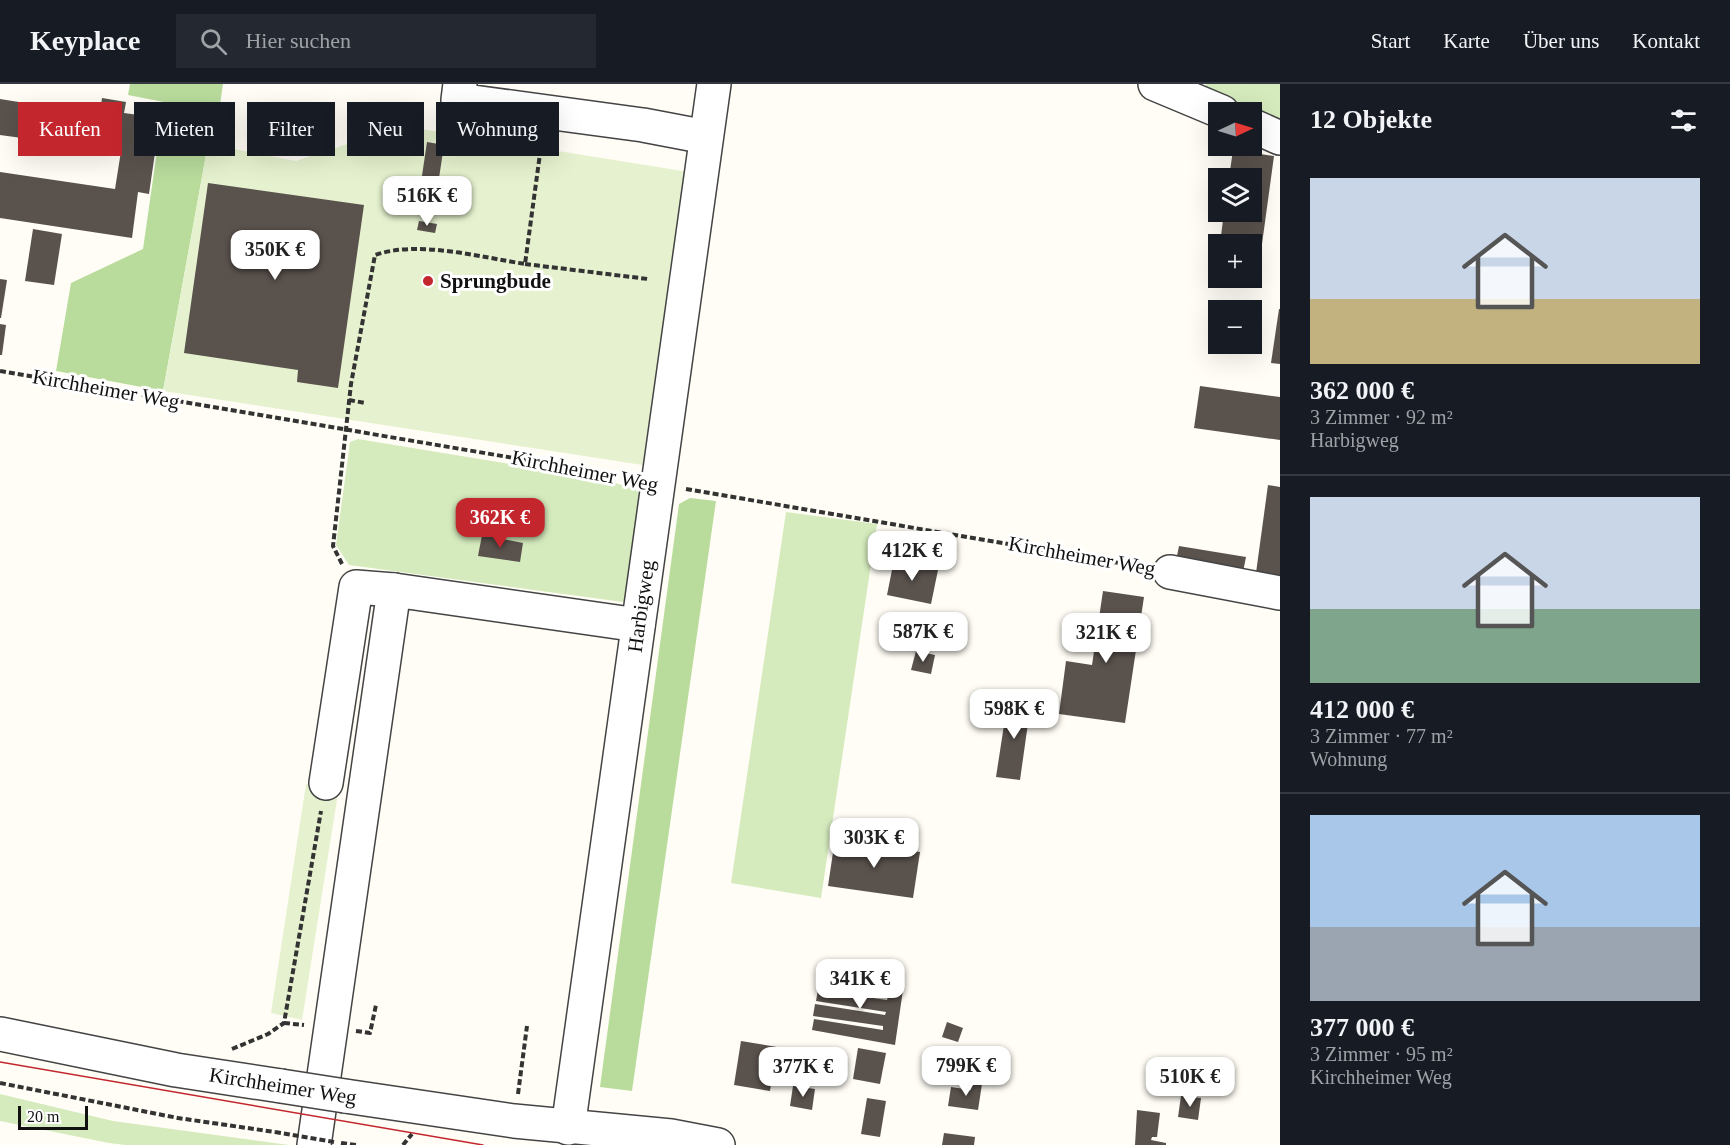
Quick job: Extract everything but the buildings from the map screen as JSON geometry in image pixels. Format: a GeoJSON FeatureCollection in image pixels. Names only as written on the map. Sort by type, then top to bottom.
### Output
{"type":"FeatureCollection","features":[{"type":"Feature","properties":{"kind":"street"},"geometry":{"type":"LineString","coordinates":[[460,84],[458,100],[473,102]]}},
{"type":"Feature","properties":{"kind":"street","name":"Harbigweg"},"geometry":{"type":"LineString","coordinates":[[568,1128],[714,84]]}},
{"type":"Feature","properties":{"kind":"street"},"geometry":{"type":"LineString","coordinates":[[1155,84],[1202,100]]}},
{"type":"Feature","properties":{"kind":"street"},"geometry":{"type":"LineString","coordinates":[[559,114],[643,125],[706,137]]}},
{"type":"Feature","properties":{"kind":"street"},"geometry":{"type":"LineString","coordinates":[[1262,130],[1280,138]]}},
{"type":"Feature","properties":{"kind":"street"},"geometry":{"type":"LineString","coordinates":[[1170,572],[1280,593]]}},
{"type":"Feature","properties":{"kind":"street"},"geometry":{"type":"LineString","coordinates":[[326,783],[356,587],[394,590],[638,625]]}},
{"type":"Feature","properties":{"kind":"street"},"geometry":{"type":"LineString","coordinates":[[324,1143],[394,590]]}},
{"type":"Feature","properties":{"kind":"street","name":"Kirchheimer Weg"},"geometry":{"type":"LineString","coordinates":[[0,1034],[176,1070],[568,1128],[671,1136],[718,1145]]}},
{"type":"Feature","properties":{"kind":"street","name":"Kirchheimer Weg"},"geometry":{"type":"LineString","coordinates":[[568,1128],[626,1145]]}},
{"type":"Feature","properties":{"kind":"path"},"geometry":{"type":"LineString","coordinates":[[525,264],[540,156]]}},
{"type":"Feature","properties":{"kind":"path"},"geometry":{"type":"LineString","coordinates":[[356,587],[333,546],[349,399],[375,255],[387,251],[420,249],[648,279]]}},
{"type":"Feature","properties":{"kind":"path","name":"Kirchheimer Weg"},"geometry":{"type":"LineString","coordinates":[[0,371],[605,472],[658,485],[969,535],[1170,572]]}},
{"type":"Feature","properties":{"kind":"path"},"geometry":{"type":"LineString","coordinates":[[349,399],[365,403]]}},
{"type":"Feature","properties":{"kind":"path"},"geometry":{"type":"LineString","coordinates":[[226,1051],[268,1034],[284,1023],[326,783]]}},
{"type":"Feature","properties":{"kind":"path"},"geometry":{"type":"LineString","coordinates":[[370,1033],[376,1005]]}},
{"type":"Feature","properties":{"kind":"path"},"geometry":{"type":"LineString","coordinates":[[518,1090],[527,1026]]}},
{"type":"Feature","properties":{"kind":"path"},"geometry":{"type":"LineString","coordinates":[[0,1083],[178,1118],[275,1132],[324,1143]]}},
{"type":"Feature","properties":{"kind":"green space"},"geometry":{"type":"Polygon","coordinates":[[[130,84],[223,84],[220,102],[164,102],[128,95],[130,84]]]}},
{"type":"Feature","properties":{"kind":"green space"},"geometry":{"type":"Polygon","coordinates":[[[1206,84],[1280,84],[1280,128],[1262,118],[1262,102],[1212,102],[1204,99],[1206,84]]]}},
{"type":"Feature","properties":{"kind":"green space","name":"Sprungbude"},"geometry":{"type":"Polygon","coordinates":[[[424,130],[436,131],[436,156],[559,156],[559,151],[689,172],[649,466],[163,391],[206,156],[235,156],[235,149],[247,152],[247,156],[270,156],[296,161],[311,156],[335,156],[335,148],[347,144],[347,156],[424,156],[424,130]]]}},
{"type":"Feature","properties":{"kind":"green space"},"geometry":{"type":"Polygon","coordinates":[[[156,156],[206,156],[163,391],[56,371],[71,283],[143,249],[156,156]]]}},
{"type":"Feature","properties":{"kind":"green space"},"geometry":{"type":"Polygon","coordinates":[[[358,439],[602,479],[635,489],[645,500],[633,586],[623,602],[349,565],[336,545],[350,442],[358,439]]]}},
{"type":"Feature","properties":{"kind":"green space"},"geometry":{"type":"Polygon","coordinates":[[[690,498],[716,501],[632,1091],[600,1087],[679,504],[690,498]]]}},
{"type":"Feature","properties":{"kind":"green space"},"geometry":{"type":"Polygon","coordinates":[[[786,512],[877,524],[821,898],[731,883],[786,512]]]}},
{"type":"Feature","properties":{"kind":"green space"},"geometry":{"type":"Polygon","coordinates":[[[306,784],[339,787],[302,1020],[271,1013],[306,784]]]}},
{"type":"Feature","properties":{"kind":"green space"},"geometry":{"type":"Polygon","coordinates":[[[0,1094],[113,1121],[289,1145],[126,1145],[109,1143],[0,1121],[0,1094]]]}},
{"type":"Feature","properties":{"kind":"tram line"},"geometry":{"type":"LineString","coordinates":[[0,1062],[483,1145]]}},
{"type":"Feature","properties":{"kind":"place","name":"Sprungbude"},"geometry":{"type":"Point","coordinates":[428,281]}}]}
